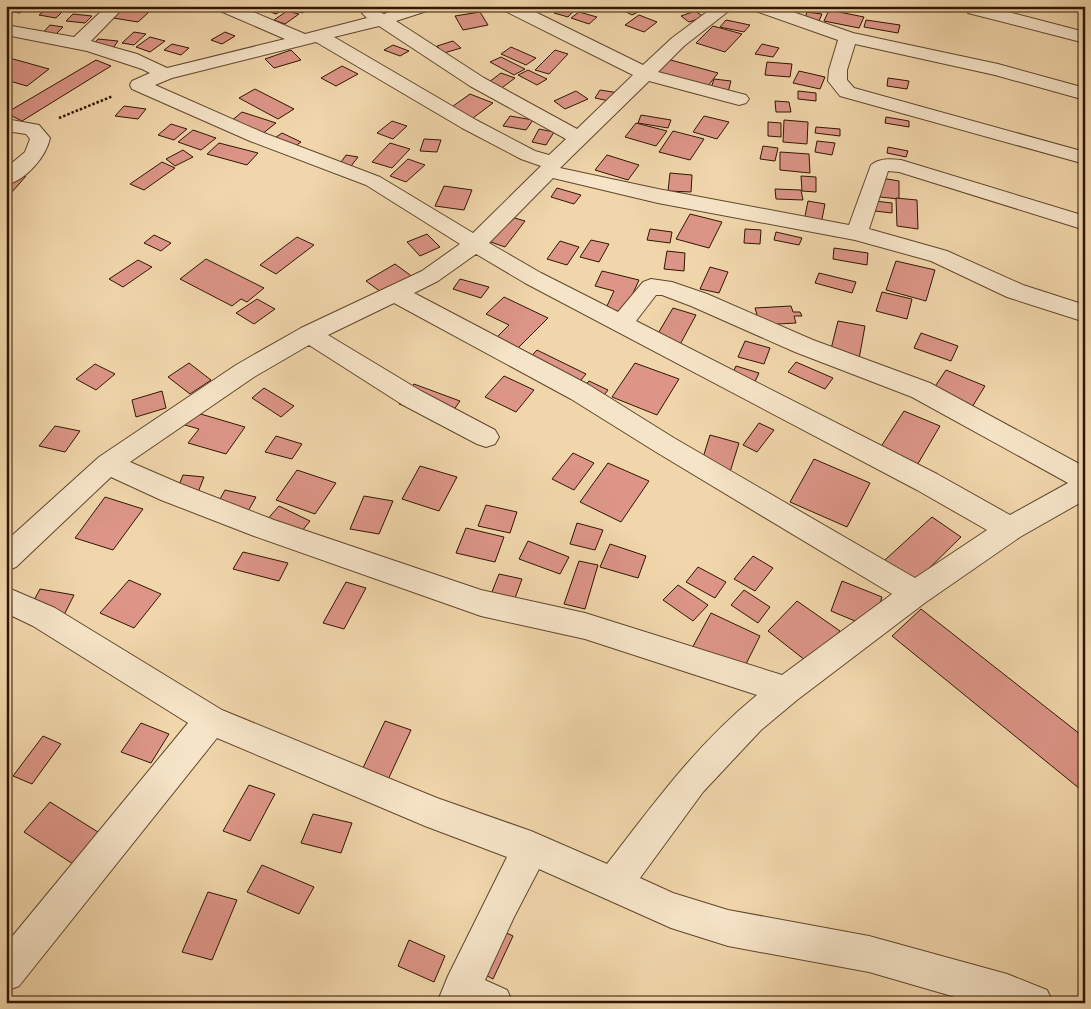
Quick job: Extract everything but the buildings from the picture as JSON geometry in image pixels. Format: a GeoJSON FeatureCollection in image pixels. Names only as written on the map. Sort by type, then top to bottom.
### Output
{"type":"FeatureCollection","features":[{"type":"Feature","properties":{"kind":"street"},"geometry":{"type":"LineString","coordinates":[[77,44],[117,6]]}},
{"type":"Feature","properties":{"kind":"street"},"geometry":{"type":"LineString","coordinates":[[224,6],[312,38],[550,167],[658,196],[857,233],[939,256],[1015,291],[1085,314]]}},
{"type":"Feature","properties":{"kind":"street"},"geometry":{"type":"LineString","coordinates":[[361,6],[477,82],[580,138]]}},
{"type":"Feature","properties":{"kind":"street"},"geometry":{"type":"LineString","coordinates":[[139,85],[165,74],[382,20],[424,6]]}},
{"type":"Feature","properties":{"kind":"street"},"geometry":{"type":"LineString","coordinates":[[509,6],[646,74],[739,99]]}},
{"type":"Feature","properties":{"kind":"street"},"geometry":{"type":"LineString","coordinates":[[6,559],[108,464],[245,371],[309,334],[430,276],[475,244],[550,167],[678,42],[727,6]]}},
{"type":"Feature","properties":{"kind":"street"},"geometry":{"type":"LineString","coordinates":[[759,6],[848,36],[998,70],[1085,94]]}},
{"type":"Feature","properties":{"kind":"street"},"geometry":{"type":"LineString","coordinates":[[971,7],[1085,38]]}},
{"type":"Feature","properties":{"kind":"street"},"geometry":{"type":"LineString","coordinates":[[6,30],[77,44],[140,60],[165,74]]}},
{"type":"Feature","properties":{"kind":"street"},"geometry":{"type":"LineString","coordinates":[[848,36],[838,70],[837,81],[847,92],[1085,158]]}},
{"type":"Feature","properties":{"kind":"street"},"geometry":{"type":"LineString","coordinates":[[139,85],[257,137],[373,181],[475,244],[622,324],[927,482],[1010,529]]}},
{"type":"Feature","properties":{"kind":"street"},"geometry":{"type":"LineString","coordinates":[[6,125],[32,129],[40,138],[39,148],[33,156],[6,179]]}},
{"type":"Feature","properties":{"kind":"street"},"geometry":{"type":"LineString","coordinates":[[857,233],[878,169],[888,164],[916,170],[1085,223]]}},
{"type":"Feature","properties":{"kind":"street"},"geometry":{"type":"LineString","coordinates":[[622,324],[646,291],[651,287],[664,287],[699,300],[804,346],[921,390],[1085,480]]}},
{"type":"Feature","properties":{"kind":"street"},"geometry":{"type":"LineString","coordinates":[[395,294],[580,392],[665,445],[916,593]]}},
{"type":"Feature","properties":{"kind":"street"},"geometry":{"type":"LineString","coordinates":[[309,334],[412,398],[486,436]]}},
{"type":"Feature","properties":{"kind":"street"},"geometry":{"type":"LineString","coordinates":[[108,464],[171,492],[264,528],[481,603],[585,626],[786,690]]}},
{"type":"Feature","properties":{"kind":"street"},"geometry":{"type":"LineString","coordinates":[[614,884],[691,781],[722,747],[786,690],[916,593],[1010,529],[1085,487]]}},
{"type":"Feature","properties":{"kind":"street"},"geometry":{"type":"LineString","coordinates":[[6,599],[44,617],[211,720],[437,814],[531,848],[671,910],[728,928],[869,954],[999,991],[1034,1003]]}},
{"type":"Feature","properties":{"kind":"street"},"geometry":{"type":"LineString","coordinates":[[6,973],[211,720]]}},
{"type":"Feature","properties":{"kind":"street"},"geometry":{"type":"LineString","coordinates":[[470,998],[501,904],[531,848]]}},
{"type":"Feature","properties":{"kind":"path"},"geometry":{"type":"LineString","coordinates":[[32,129],[139,85]]}}]}
